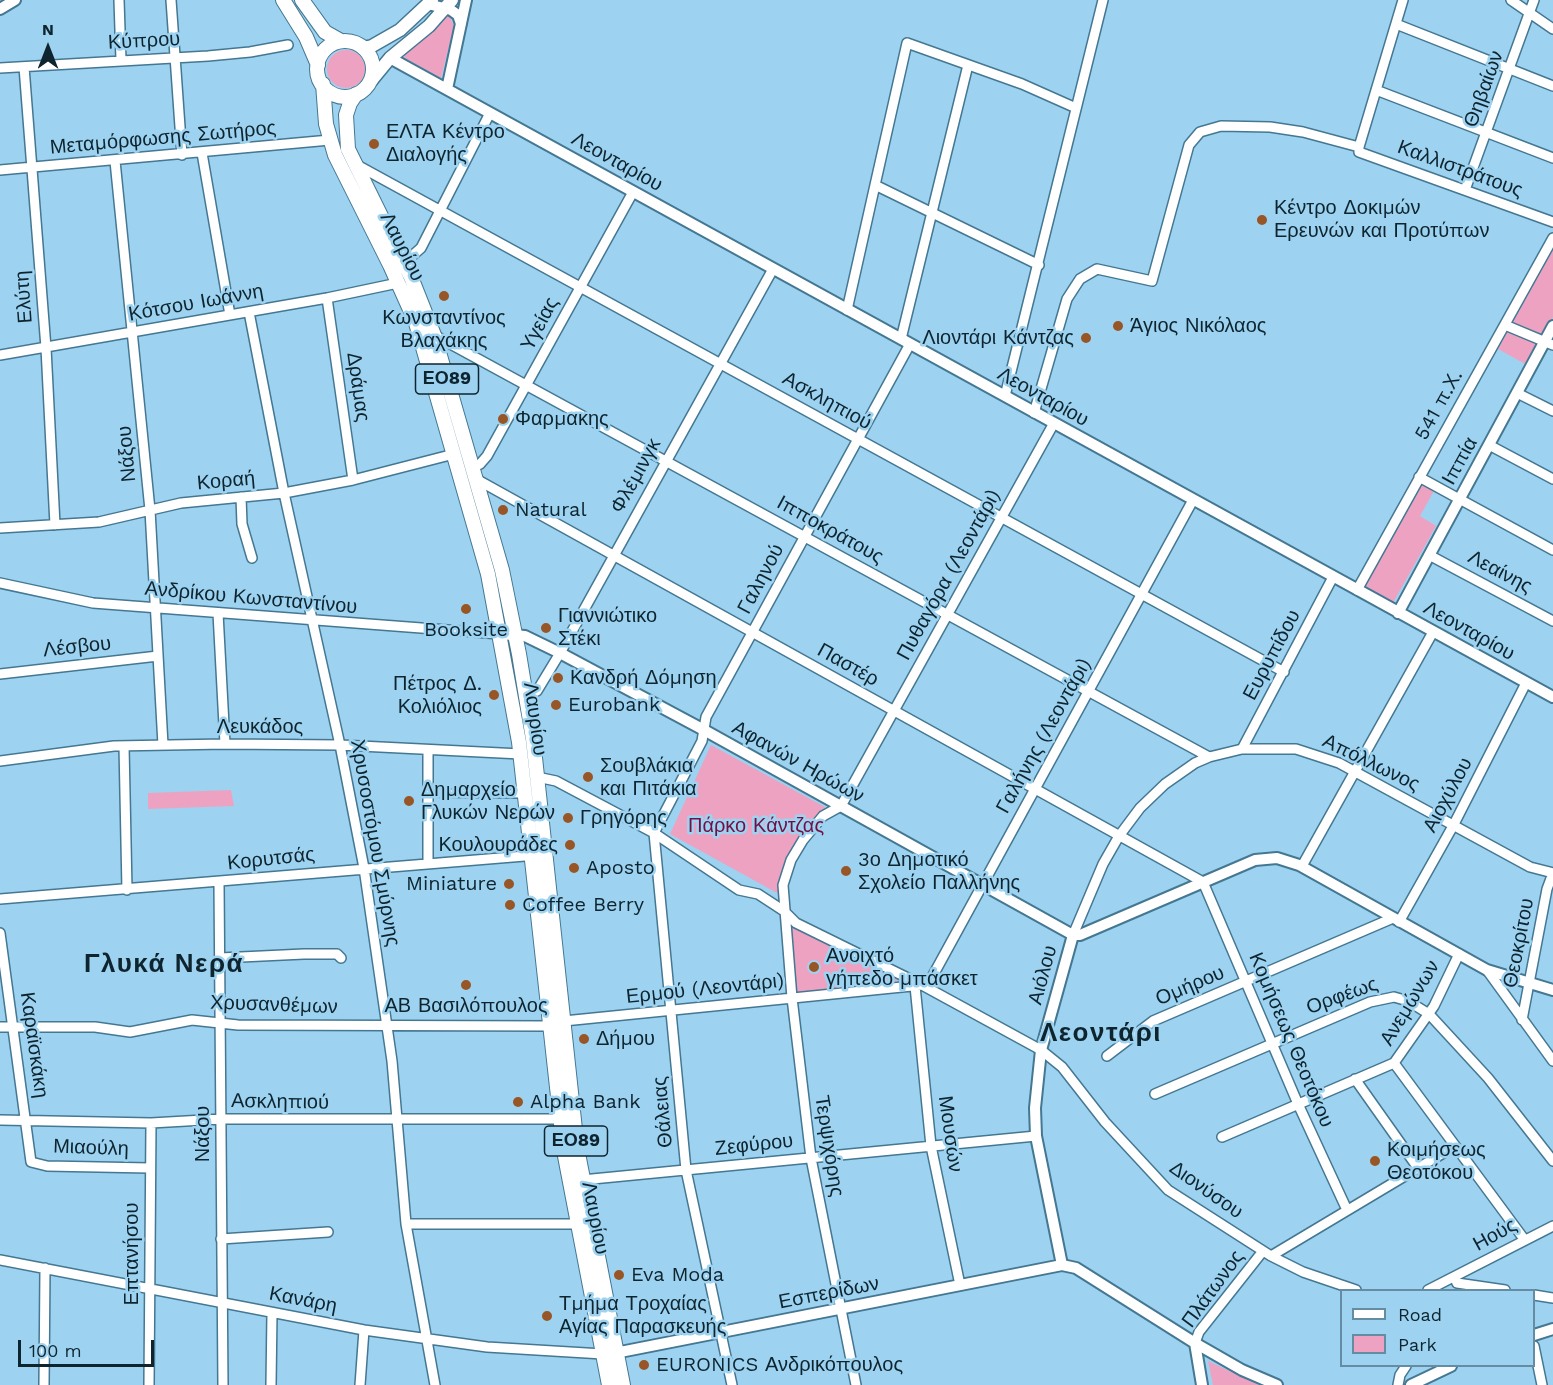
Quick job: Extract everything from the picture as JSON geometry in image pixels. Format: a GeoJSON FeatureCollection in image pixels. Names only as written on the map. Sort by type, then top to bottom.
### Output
{"type":"FeatureCollection","features":[{"type":"Feature","properties":{"kind":"main road","name":"Λαυρίου"},"geometry":{"type":"LineString","coordinates":[[283,0],[310,44],[318,64],[323,84],[330,140],[340,169],[398,283],[420,337],[488,574],[521,754],[525,794],[538,855],[564,1021],[582,1180],[610,1354],[609,1385]]}},
{"type":"Feature","properties":{"kind":"main road"},"geometry":{"type":"LineString","coordinates":[[302,0],[325,32],[341,41],[356,43],[363,48],[373,64],[371,81]]}},
{"type":"Feature","properties":{"kind":"main road"},"geometry":{"type":"LineString","coordinates":[[363,48],[372,46],[400,30],[430,2]]}},
{"type":"Feature","properties":{"kind":"main road"},"geometry":{"type":"LineString","coordinates":[[323,84],[335,94],[356,94],[371,81],[390,58],[429,26],[449,4]]}},
{"type":"Feature","properties":{"kind":"main road"},"geometry":{"type":"LineString","coordinates":[[318,64],[325,48],[341,41]]}},
{"type":"Feature","properties":{"kind":"main road","name":"Λαυρίου"},"geometry":{"type":"LineString","coordinates":[[356,94],[350,103],[345,129],[352,162],[402,258],[434,335],[502,570],[526,696],[537,777],[538,855],[549,1026],[560,1119],[576,1224],[610,1354],[623,1385]]}},
{"type":"Feature","properties":{"kind":"street"},"geometry":{"type":"LineString","coordinates":[[119,0],[121,60]]}},
{"type":"Feature","properties":{"kind":"street"},"geometry":{"type":"LineString","coordinates":[[171,0],[182,155]]}},
{"type":"Feature","properties":{"kind":"street"},"geometry":{"type":"LineString","coordinates":[[447,89],[466,0]]}},
{"type":"Feature","properties":{"kind":"street"},"geometry":{"type":"LineString","coordinates":[[1005,396],[1103,0]]}},
{"type":"Feature","properties":{"kind":"street"},"geometry":{"type":"LineString","coordinates":[[1034,413],[1067,299],[1080,279],[1097,269],[1152,281],[1189,145],[1200,132],[1221,126],[1270,127],[1303,132],[1359,147],[1403,0]]}},
{"type":"Feature","properties":{"kind":"street"},"geometry":{"type":"LineString","coordinates":[[1511,0],[1553,29]]}},
{"type":"Feature","properties":{"kind":"street","name":"Θηβαίων"},"geometry":{"type":"LineString","coordinates":[[1465,190],[1511,70],[1534,0]]}},
{"type":"Feature","properties":{"kind":"street"},"geometry":{"type":"LineString","coordinates":[[430,2],[449,4],[458,15],[462,27]]}},
{"type":"Feature","properties":{"kind":"street"},"geometry":{"type":"LineString","coordinates":[[1396,24],[1553,86]]}},
{"type":"Feature","properties":{"kind":"street"},"geometry":{"type":"LineString","coordinates":[[847,310],[907,43],[1076,108]]}},
{"type":"Feature","properties":{"kind":"street","name":"Κύπρου"},"geometry":{"type":"LineString","coordinates":[[0,68],[250,52],[288,45]]}},
{"type":"Feature","properties":{"kind":"street","name":"Λεονταρίου"},"geometry":{"type":"LineString","coordinates":[[390,58],[1553,697]]}},
{"type":"Feature","properties":{"kind":"street","name":"Γαληνού"},"geometry":{"type":"LineString","coordinates":[[654,833],[702,741],[706,717],[859,440],[906,342],[931,214],[968,65]]}},
{"type":"Feature","properties":{"kind":"street","name":"Ελύτη"},"geometry":{"type":"LineString","coordinates":[[24,67],[46,348],[55,525]]}},
{"type":"Feature","properties":{"kind":"street"},"geometry":{"type":"LineString","coordinates":[[1376,90],[1553,158]]}},
{"type":"Feature","properties":{"kind":"street"},"geometry":{"type":"LineString","coordinates":[[402,258],[413,255],[421,248],[490,113]]}},
{"type":"Feature","properties":{"kind":"street","name":"Μεταμόρφωσης Σωτήρος"},"geometry":{"type":"LineString","coordinates":[[0,170],[330,140]]}},
{"type":"Feature","properties":{"kind":"street","name":"Καλλιστράτους"},"geometry":{"type":"LineString","coordinates":[[1359,147],[1359,152],[1553,222]]}},
{"type":"Feature","properties":{"kind":"street"},"geometry":{"type":"LineString","coordinates":[[202,153],[230,315]]}},
{"type":"Feature","properties":{"kind":"street","name":"Νάξου"},"geometry":{"type":"LineString","coordinates":[[115,161],[130,333],[150,510],[163,745]]}},
{"type":"Feature","properties":{"kind":"street","name":"Ασκληπιού"},"geometry":{"type":"LineString","coordinates":[[352,162],[1284,672]]}},
{"type":"Feature","properties":{"kind":"street"},"geometry":{"type":"LineString","coordinates":[[875,185],[931,214],[1039,264]]}},
{"type":"Feature","properties":{"kind":"street","name":"Υγείας"},"geometry":{"type":"LineString","coordinates":[[474,473],[484,461],[633,192]]}},
{"type":"Feature","properties":{"kind":"street","name":"541 π.Χ."},"geometry":{"type":"LineString","coordinates":[[1357,590],[1553,238]]}},
{"type":"Feature","properties":{"kind":"street","name":"Φλέμινγκ"},"geometry":{"type":"LineString","coordinates":[[526,696],[537,691],[560,653],[612,555],[772,269]]}},
{"type":"Feature","properties":{"kind":"street","name":"Κότσου Ιωάννη"},"geometry":{"type":"LineString","coordinates":[[0,355],[327,298],[398,283]]}},
{"type":"Feature","properties":{"kind":"street","name":"Δράμας"},"geometry":{"type":"LineString","coordinates":[[327,298],[353,480]]}},
{"type":"Feature","properties":{"kind":"street","name":"Χρυσοστόμου Σμύρνης"},"geometry":{"type":"LineString","coordinates":[[249,312],[284,493],[340,745],[364,868],[387,1026],[398,1121],[406,1224],[435,1385]]}},
{"type":"Feature","properties":{"kind":"street"},"geometry":{"type":"LineString","coordinates":[[1505,325],[1549,343]]}},
{"type":"Feature","properties":{"kind":"street","name":"Ιππία"},"geometry":{"type":"LineString","coordinates":[[1398,613],[1516,393],[1549,343],[1553,326]]}},
{"type":"Feature","properties":{"kind":"street","name":"Ιπποκράτους"},"geometry":{"type":"LineString","coordinates":[[434,335],[1209,757]]}},
{"type":"Feature","properties":{"kind":"street"},"geometry":{"type":"LineString","coordinates":[[1516,393],[1553,411]]}},
{"type":"Feature","properties":{"kind":"street","name":"Πυθαγόρα (Λεοντάρι)"},"geometry":{"type":"LineString","coordinates":[[841,807],[1054,423]]}},
{"type":"Feature","properties":{"kind":"street"},"geometry":{"type":"LineString","coordinates":[[1489,445],[1553,479]]}},
{"type":"Feature","properties":{"kind":"street","name":"Κοραή"},"geometry":{"type":"LineString","coordinates":[[0,528],[114,520],[181,503],[284,493],[353,480],[454,454]]}},
{"type":"Feature","properties":{"kind":"street","name":"Παστέρ"},"geometry":{"type":"LineString","coordinates":[[474,473],[612,555],[1203,882]]}},
{"type":"Feature","properties":{"kind":"street"},"geometry":{"type":"LineString","coordinates":[[1419,477],[1553,550]]}},
{"type":"Feature","properties":{"kind":"street"},"geometry":{"type":"LineString","coordinates":[[241,497],[242,524],[252,558]]}},
{"type":"Feature","properties":{"kind":"street","name":"Γαλήνης (Λεοντάρι)"},"geometry":{"type":"LineString","coordinates":[[919,986],[939,969],[982,885],[1193,500]]}},
{"type":"Feature","properties":{"kind":"street","name":"Λεαίνης"},"geometry":{"type":"LineString","coordinates":[[1429,555],[1553,621]]}},
{"type":"Feature","properties":{"kind":"street","name":"Ευρυπίδου"},"geometry":{"type":"LineString","coordinates":[[1242,749],[1334,577]]}},
{"type":"Feature","properties":{"kind":"street","name":"Ανδρίκου Κωνσταντίνου"},"geometry":{"type":"LineString","coordinates":[[0,583],[93,603],[500,634]]}},
{"type":"Feature","properties":{"kind":"street"},"geometry":{"type":"LineString","coordinates":[[218,613],[225,744]]}},
{"type":"Feature","properties":{"kind":"street"},"geometry":{"type":"LineString","coordinates":[[1302,866],[1433,632]]}},
{"type":"Feature","properties":{"kind":"street","name":"Αφανών Ηρώων"},"geometry":{"type":"LineString","coordinates":[[500,634],[525,636],[560,653],[704,730],[1073,935]]}},
{"type":"Feature","properties":{"kind":"street","name":"Λέσβου"},"geometry":{"type":"LineString","coordinates":[[0,674],[158,656]]}},
{"type":"Feature","properties":{"kind":"street","name":"Αιοχύλου"},"geometry":{"type":"LineString","coordinates":[[1396,920],[1452,826],[1526,683]]}},
{"type":"Feature","properties":{"kind":"street","name":"Λευκάδος"},"geometry":{"type":"LineString","coordinates":[[0,761],[124,746],[225,744],[340,745],[521,754]]}},
{"type":"Feature","properties":{"kind":"street"},"geometry":{"type":"LineString","coordinates":[[124,746],[127,890]]}},
{"type":"Feature","properties":{"kind":"street","name":"Απόλλωνος"},"geometry":{"type":"LineString","coordinates":[[1073,935],[1094,882],[1119,836],[1140,808],[1165,784],[1209,757],[1242,749],[1296,749],[1354,771],[1530,867],[1553,873]]}},
{"type":"Feature","properties":{"kind":"street"},"geometry":{"type":"LineString","coordinates":[[428,750],[428,863]]}},
{"type":"Feature","properties":{"kind":"street","name":"Διονύσου"},"geometry":{"type":"LineString","coordinates":[[537,777],[556,781],[654,833],[739,890],[758,894],[784,911],[796,923],[1041,1050],[1062,1067],[1105,1122],[1168,1190],[1267,1253],[1303,1272],[1353,1289]]}},
{"type":"Feature","properties":{"kind":"street"},"geometry":{"type":"LineString","coordinates":[[428,793],[525,794]]}},
{"type":"Feature","properties":{"kind":"street","name":"Τερψιχόρης"},"geometry":{"type":"LineString","coordinates":[[841,807],[823,816],[791,860],[783,885],[792,998],[811,1158],[856,1385]]}},
{"type":"Feature","properties":{"kind":"street","name":"Θάλειας"},"geometry":{"type":"LineString","coordinates":[[654,833],[686,1170],[732,1385]]}},
{"type":"Feature","properties":{"kind":"street","name":"Κορυτσάς"},"geometry":{"type":"LineString","coordinates":[[0,899],[219,883],[364,868],[538,855]]}},
{"type":"Feature","properties":{"kind":"street","name":"Αιόλου"},"geometry":{"type":"LineString","coordinates":[[1062,1265],[1036,1136],[1035,1108],[1041,1050],[1073,935],[1080,935],[1262,859],[1284,859],[1302,866],[1487,970],[1553,990]]}},
{"type":"Feature","properties":{"kind":"street","name":"Θεοκρίτου"},"geometry":{"type":"LineString","coordinates":[[1522,1020],[1547,889],[1553,873]]}},
{"type":"Feature","properties":{"kind":"street","name":"Κομήσεως Θεοτόκου"},"geometry":{"type":"LineString","coordinates":[[1203,882],[1298,1104],[1347,1210]]}},
{"type":"Feature","properties":{"kind":"street","name":"Νάξου"},"geometry":{"type":"LineString","coordinates":[[219,883],[223,1385]]}},
{"type":"Feature","properties":{"kind":"street","name":"Ομήρου"},"geometry":{"type":"LineString","coordinates":[[1107,1056],[1153,1021],[1396,920]]}},
{"type":"Feature","properties":{"kind":"street","name":"Καραϊσκάκη"},"geometry":{"type":"LineString","coordinates":[[0,933],[31,1162]]}},
{"type":"Feature","properties":{"kind":"street"},"geometry":{"type":"LineString","coordinates":[[220,958],[338,954],[341,958]]}},
{"type":"Feature","properties":{"kind":"street","name":"Ανεμώνων"},"geometry":{"type":"LineString","coordinates":[[1222,1137],[1394,1063],[1429,1014],[1459,954]]}},
{"type":"Feature","properties":{"kind":"street"},"geometry":{"type":"LineString","coordinates":[[1487,970],[1553,1061]]}},
{"type":"Feature","properties":{"kind":"street","name":"Ερμού (Λεοντάρι)"},"geometry":{"type":"LineString","coordinates":[[564,1021],[919,986]]}},
{"type":"Feature","properties":{"kind":"street","name":"Μουσών"},"geometry":{"type":"LineString","coordinates":[[919,986],[932,1146],[960,1285]]}},
{"type":"Feature","properties":{"kind":"street","name":"Ορφέως"},"geometry":{"type":"LineString","coordinates":[[1155,1094],[1379,998],[1401,998],[1429,1014],[1488,1078],[1553,1161]]}},
{"type":"Feature","properties":{"kind":"street","name":"Χρυσανθέμων"},"geometry":{"type":"LineString","coordinates":[[0,1028],[95,1027],[123,1032],[145,1031],[185,1021],[387,1026],[549,1026]]}},
{"type":"Feature","properties":{"kind":"street"},"geometry":{"type":"LineString","coordinates":[[1394,1063],[1524,1239]]}},
{"type":"Feature","properties":{"kind":"street"},"geometry":{"type":"LineString","coordinates":[[1355,1079],[1418,1168]]}},
{"type":"Feature","properties":{"kind":"street","name":"Ασκληπιού"},"geometry":{"type":"LineString","coordinates":[[0,1120],[151,1123],[221,1119],[398,1121],[560,1119]]}},
{"type":"Feature","properties":{"kind":"street","name":"Επτανήσου"},"geometry":{"type":"LineString","coordinates":[[149,1385],[151,1123]]}},
{"type":"Feature","properties":{"kind":"street","name":"Ζεφύρου"},"geometry":{"type":"LineString","coordinates":[[582,1180],[1036,1136]]}},
{"type":"Feature","properties":{"kind":"street"},"geometry":{"type":"LineString","coordinates":[[1267,1253],[1347,1210],[1455,1146]]}},
{"type":"Feature","properties":{"kind":"street","name":"Μιαούλη"},"geometry":{"type":"LineString","coordinates":[[31,1162],[47,1166],[149,1168]]}},
{"type":"Feature","properties":{"kind":"street"},"geometry":{"type":"LineString","coordinates":[[406,1224],[576,1224]]}},
{"type":"Feature","properties":{"kind":"street","name":"Ηούς"},"geometry":{"type":"LineString","coordinates":[[1455,1284],[1524,1239],[1553,1226]]}},
{"type":"Feature","properties":{"kind":"street"},"geometry":{"type":"LineString","coordinates":[[221,1239],[328,1232]]}},
{"type":"Feature","properties":{"kind":"street","name":"Πλάτωνος"},"geometry":{"type":"LineString","coordinates":[[1202,1385],[1195,1343],[1199,1332],[1267,1253]]}},
{"type":"Feature","properties":{"kind":"street","name":"Κανάρη"},"geometry":{"type":"LineString","coordinates":[[0,1260],[151,1287],[272,1313],[428,1340],[487,1347],[610,1354]]}},
{"type":"Feature","properties":{"kind":"street"},"geometry":{"type":"LineString","coordinates":[[1062,1265],[1076,1268],[1195,1343],[1242,1370],[1277,1385]]}},
{"type":"Feature","properties":{"kind":"street","name":"Εσπερίδων"},"geometry":{"type":"LineString","coordinates":[[610,1354],[1062,1265]]}},
{"type":"Feature","properties":{"kind":"street"},"geometry":{"type":"LineString","coordinates":[[44,1385],[45,1268]]}},
{"type":"Feature","properties":{"kind":"street"},"geometry":{"type":"LineString","coordinates":[[1432,1289],[1455,1284],[1497,1289]]}},
{"type":"Feature","properties":{"kind":"street"},"geometry":{"type":"LineString","coordinates":[[1535,1295],[1553,1298]]}},
{"type":"Feature","properties":{"kind":"street"},"geometry":{"type":"LineString","coordinates":[[271,1385],[272,1313]]}},
{"type":"Feature","properties":{"kind":"street"},"geometry":{"type":"LineString","coordinates":[[1535,1334],[1553,1329]]}},
{"type":"Feature","properties":{"kind":"street"},"geometry":{"type":"LineString","coordinates":[[360,1385],[364,1330]]}},
{"type":"Feature","properties":{"kind":"street"},"geometry":{"type":"LineString","coordinates":[[1535,1355],[1542,1385]]}},
{"type":"Feature","properties":{"kind":"street"},"geometry":{"type":"LineString","coordinates":[[1398,1385],[1397,1380],[1405,1367]]}},
{"type":"Feature","properties":{"kind":"street"},"geometry":{"type":"LineString","coordinates":[[1411,1385],[1447,1367]]}},
{"type":"Feature","properties":{"kind":"green space"},"geometry":{"type":"Polygon","coordinates":[[[449,15],[454,26],[441,78],[403,57],[449,15]]]}},
{"type":"Feature","properties":{"kind":"green space"},"geometry":{"type":"Polygon","coordinates":[[[346,50],[359,56],[365,69],[359,82],[346,88],[333,82],[327,69],[333,56],[346,50]]]}},
{"type":"Feature","properties":{"kind":"green space"},"geometry":{"type":"Polygon","coordinates":[[[1553,249],[1553,317],[1527,365],[1498,349],[1553,249]]]}},
{"type":"Feature","properties":{"kind":"green space"},"geometry":{"type":"Polygon","coordinates":[[[1413,477],[1435,489],[1420,516],[1436,526],[1393,603],[1358,581],[1413,477]]]}},
{"type":"Feature","properties":{"kind":"green space","name":"Πάρκο Κάντζας"},"geometry":{"type":"Polygon","coordinates":[[[711,745],[825,807],[777,893],[670,834],[711,745]]]}},
{"type":"Feature","properties":{"kind":"green space"},"geometry":{"type":"Polygon","coordinates":[[[231,790],[234,806],[148,809],[148,793],[231,790]]]}},
{"type":"Feature","properties":{"kind":"green space"},"geometry":{"type":"Polygon","coordinates":[[[790,915],[899,980],[870,988],[797,996],[790,915]]]}},
{"type":"Feature","properties":{"kind":"green space"},"geometry":{"type":"Polygon","coordinates":[[[1208,1361],[1259,1385],[1213,1385],[1208,1361]]]}},
{"type":"Feature","properties":{"kind":"place","name":"ΕΛΤΑ Κέντρο Διαλογής"},"geometry":{"type":"Point","coordinates":[374,144]}},
{"type":"Feature","properties":{"kind":"place","name":"Κέντρο Δοκιμών Ερευνών και Προτύπων"},"geometry":{"type":"Point","coordinates":[1262,220]}},
{"type":"Feature","properties":{"kind":"place","name":"Κωνσταντίνος Βλαχάκης"},"geometry":{"type":"Point","coordinates":[444,296]}},
{"type":"Feature","properties":{"kind":"place","name":"Άγιος Νικόλαος"},"geometry":{"type":"Point","coordinates":[1118,326]}},
{"type":"Feature","properties":{"kind":"place","name":"Λιοντάρι Κάντζας"},"geometry":{"type":"Point","coordinates":[1086,338]}},
{"type":"Feature","properties":{"kind":"place","name":"Φαρμακης"},"geometry":{"type":"Point","coordinates":[503,419]}},
{"type":"Feature","properties":{"kind":"place","name":"Natural"},"geometry":{"type":"Point","coordinates":[503,510]}},
{"type":"Feature","properties":{"kind":"place","name":"Booksite"},"geometry":{"type":"Point","coordinates":[466,609]}},
{"type":"Feature","properties":{"kind":"place","name":"Γιαννιώτικο Στέκι"},"geometry":{"type":"Point","coordinates":[546,628]}},
{"type":"Feature","properties":{"kind":"place","name":"Κανδρή Δόμηση"},"geometry":{"type":"Point","coordinates":[558,678]}},
{"type":"Feature","properties":{"kind":"place","name":"Πέτρος Δ. Κολιόλιος"},"geometry":{"type":"Point","coordinates":[494,695]}},
{"type":"Feature","properties":{"kind":"place","name":"Eurobank"},"geometry":{"type":"Point","coordinates":[556,705]}},
{"type":"Feature","properties":{"kind":"place","name":"Σουβλάκια και Πιτάκια"},"geometry":{"type":"Point","coordinates":[588,777]}},
{"type":"Feature","properties":{"kind":"place","name":"Δημαρχείο Γλυκών Νερών"},"geometry":{"type":"Point","coordinates":[409,801]}},
{"type":"Feature","properties":{"kind":"place","name":"Γρηγόρης"},"geometry":{"type":"Point","coordinates":[568,818]}},
{"type":"Feature","properties":{"kind":"place","name":"Κουλουράδες"},"geometry":{"type":"Point","coordinates":[570,845]}},
{"type":"Feature","properties":{"kind":"place","name":"Aposto"},"geometry":{"type":"Point","coordinates":[574,868]}},
{"type":"Feature","properties":{"kind":"place","name":"3ο Δημοτικό Σχολείο Παλλήνης"},"geometry":{"type":"Point","coordinates":[846,871]}},
{"type":"Feature","properties":{"kind":"place","name":"Miniature"},"geometry":{"type":"Point","coordinates":[509,884]}},
{"type":"Feature","properties":{"kind":"place","name":"Coffee Berry"},"geometry":{"type":"Point","coordinates":[510,905]}},
{"type":"Feature","properties":{"kind":"place","name":"Ανοιχτό γήπεδο μπάσκετ"},"geometry":{"type":"Point","coordinates":[814,967]}},
{"type":"Feature","properties":{"kind":"place","name":"ΑΒ Βασιλόπουλος"},"geometry":{"type":"Point","coordinates":[466,985]}},
{"type":"Feature","properties":{"kind":"place","name":"Δήμου"},"geometry":{"type":"Point","coordinates":[584,1039]}},
{"type":"Feature","properties":{"kind":"place","name":"Alpha Bank"},"geometry":{"type":"Point","coordinates":[518,1102]}},
{"type":"Feature","properties":{"kind":"place","name":"Κοιμήσεως Θεοτόκου"},"geometry":{"type":"Point","coordinates":[1375,1161]}},
{"type":"Feature","properties":{"kind":"place","name":"Eva Moda"},"geometry":{"type":"Point","coordinates":[619,1275]}},
{"type":"Feature","properties":{"kind":"place","name":"Τμήμα Τροχαίας Αγίας Παρασκευής"},"geometry":{"type":"Point","coordinates":[547,1316]}},
{"type":"Feature","properties":{"kind":"place","name":"EURONICS Ανδρικόπουλος"},"geometry":{"type":"Point","coordinates":[644,1365]}},
{"type":"Feature","properties":{"kind":"district","name":"Γλυκά Νερά"},"geometry":{"type":"Point","coordinates":[164,964]}},
{"type":"Feature","properties":{"kind":"district","name":"Λεοντάρι"},"geometry":{"type":"Point","coordinates":[1101,1033]}}]}
